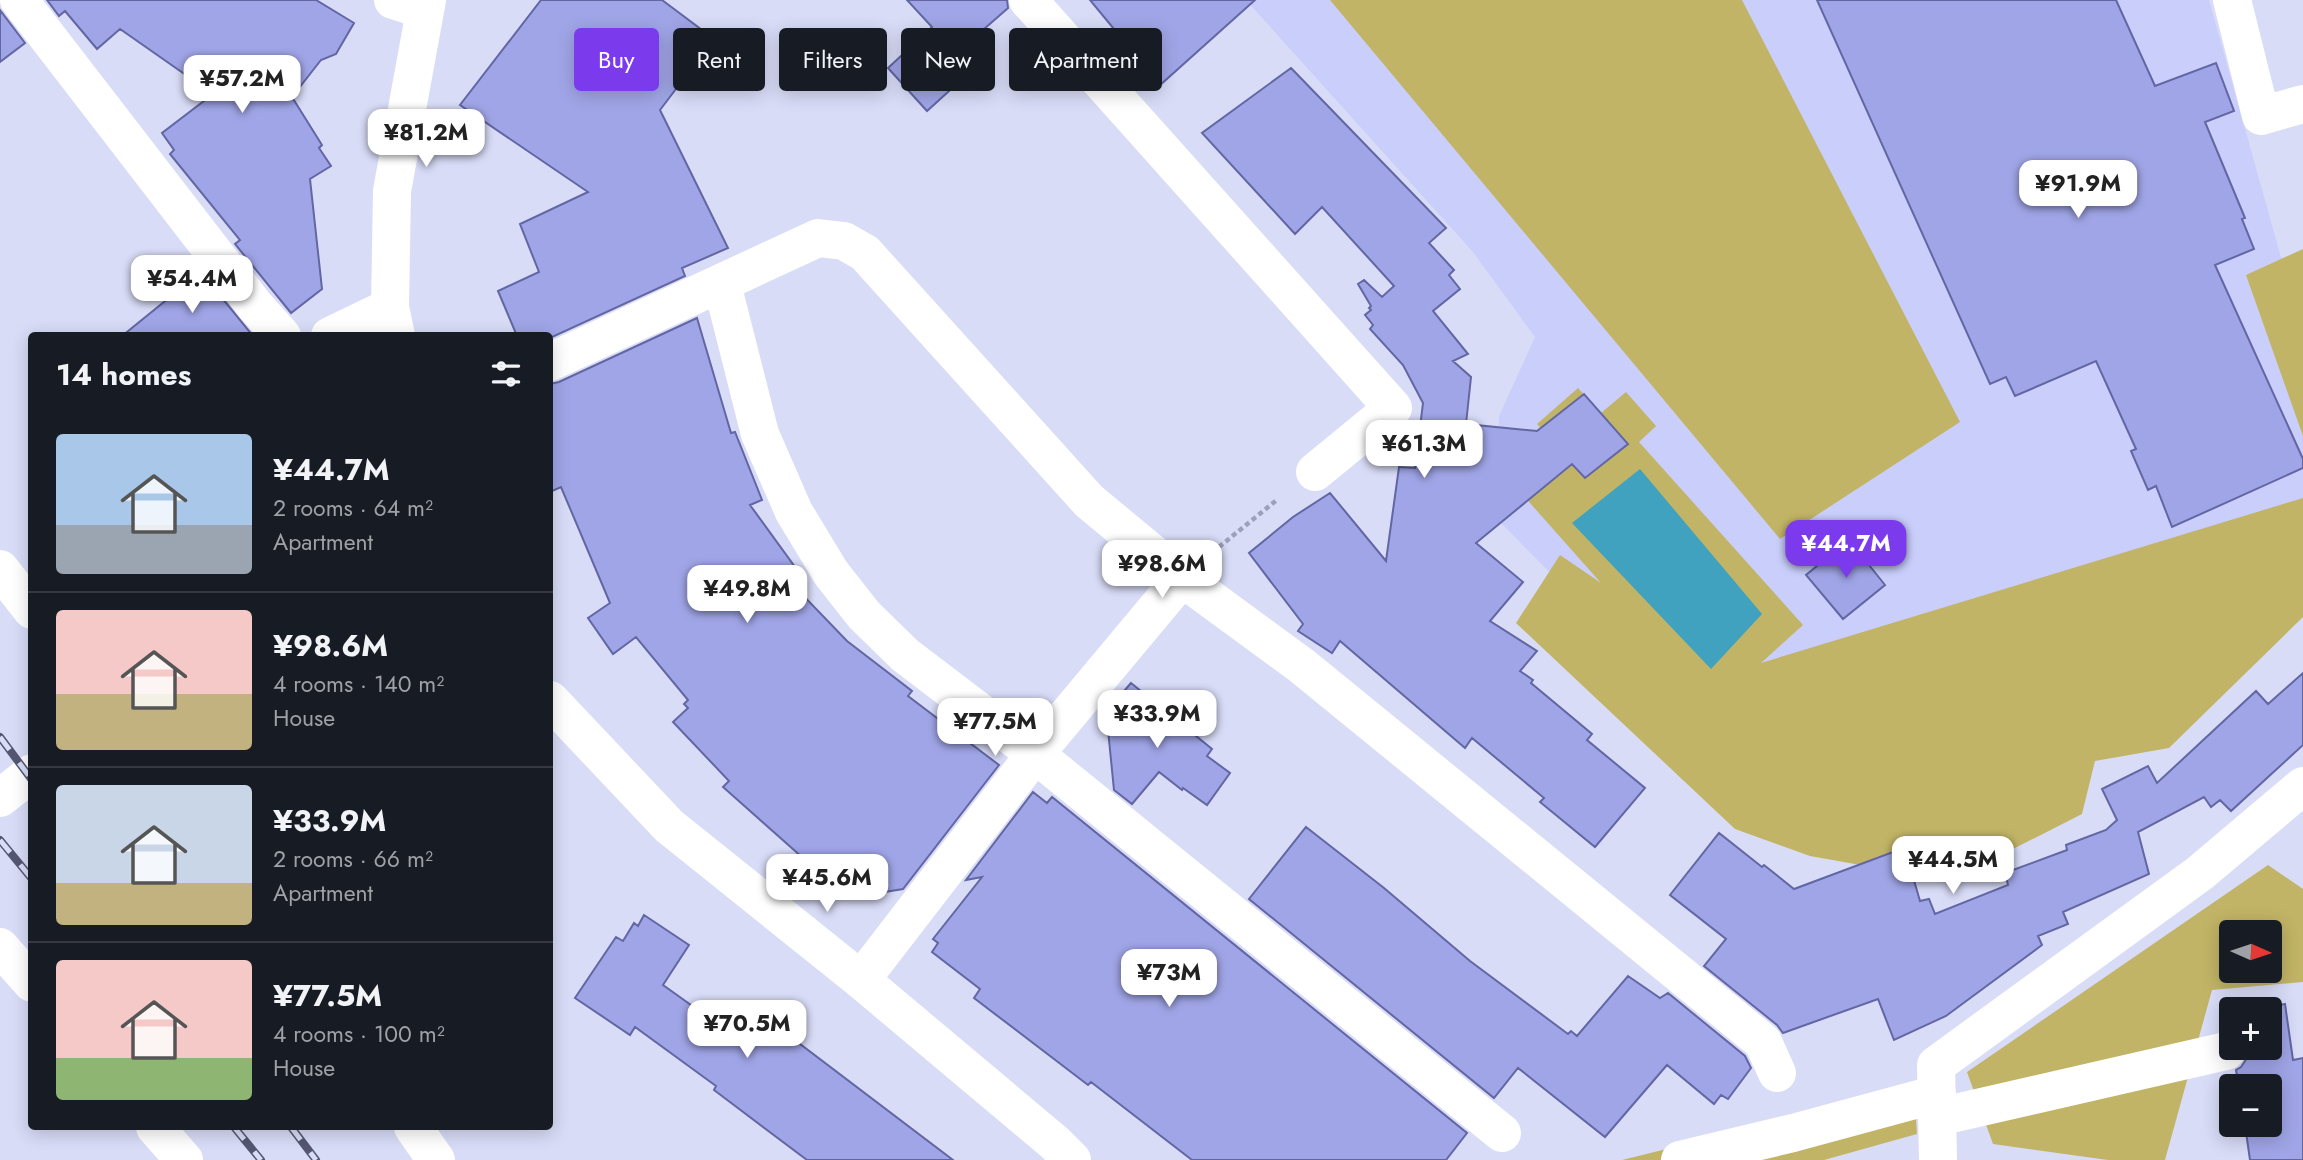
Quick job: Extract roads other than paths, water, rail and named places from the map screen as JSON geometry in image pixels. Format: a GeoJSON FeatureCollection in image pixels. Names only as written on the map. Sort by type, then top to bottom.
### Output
{"type":"FeatureCollection","features":[{"type":"Feature","properties":{"kind":"street"},"geometry":{"type":"LineString","coordinates":[[19,0],[255,306],[278,332]]}},
{"type":"Feature","properties":{"kind":"street"},"geometry":{"type":"LineString","coordinates":[[1028,0],[1393,408],[1315,472]]}},
{"type":"Feature","properties":{"kind":"street"},"geometry":{"type":"LineString","coordinates":[[2232,0],[2261,116],[2303,104]]}},
{"type":"Feature","properties":{"kind":"street"},"geometry":{"type":"LineString","coordinates":[[348,332],[393,322],[392,191],[415,3]]}},
{"type":"Feature","properties":{"kind":"street"},"geometry":{"type":"LineString","coordinates":[[553,361],[818,238],[844,240],[865,253],[1089,501],[1182,578],[1312,675],[1763,1042],[1777,1073]]}},
{"type":"Feature","properties":{"kind":"street"},"geometry":{"type":"LineString","coordinates":[[722,284],[760,434],[794,512],[831,573],[864,615],[905,654],[1035,754],[1502,1133]]}},
{"type":"Feature","properties":{"kind":"street"},"geometry":{"type":"LineString","coordinates":[[0,569],[28,605]]}},
{"type":"Feature","properties":{"kind":"street"},"geometry":{"type":"LineString","coordinates":[[862,981],[1035,754],[1182,578]]}},
{"type":"Feature","properties":{"kind":"street"},"geometry":{"type":"LineString","coordinates":[[553,703],[668,826],[862,981],[1072,1160]]}},
{"type":"Feature","properties":{"kind":"street"},"geometry":{"type":"LineString","coordinates":[[0,798],[28,776]]}},
{"type":"Feature","properties":{"kind":"street"},"geometry":{"type":"LineString","coordinates":[[1938,1160],[1936,1065],[2200,873],[2303,786]]}},
{"type":"Feature","properties":{"kind":"street"},"geometry":{"type":"LineString","coordinates":[[0,947],[28,978]]}},
{"type":"Feature","properties":{"kind":"street"},"geometry":{"type":"LineString","coordinates":[[1681,1160],[1793,1133],[2219,1052]]}},
{"type":"Feature","properties":{"kind":"street"},"geometry":{"type":"LineString","coordinates":[[158,1130],[184,1160]]}},
{"type":"Feature","properties":{"kind":"street"},"geometry":{"type":"LineString","coordinates":[[415,1130],[436,1160]]}},
{"type":"Feature","properties":{"kind":"railway"},"geometry":{"type":"LineString","coordinates":[[0,737],[28,775]]}},
{"type":"Feature","properties":{"kind":"railway"},"geometry":{"type":"LineString","coordinates":[[0,840],[28,874]]}},
{"type":"Feature","properties":{"kind":"railway"},"geometry":{"type":"LineString","coordinates":[[236,1130],[261,1160]]}},
{"type":"Feature","properties":{"kind":"railway"},"geometry":{"type":"LineString","coordinates":[[293,1130],[316,1160]]}}]}
